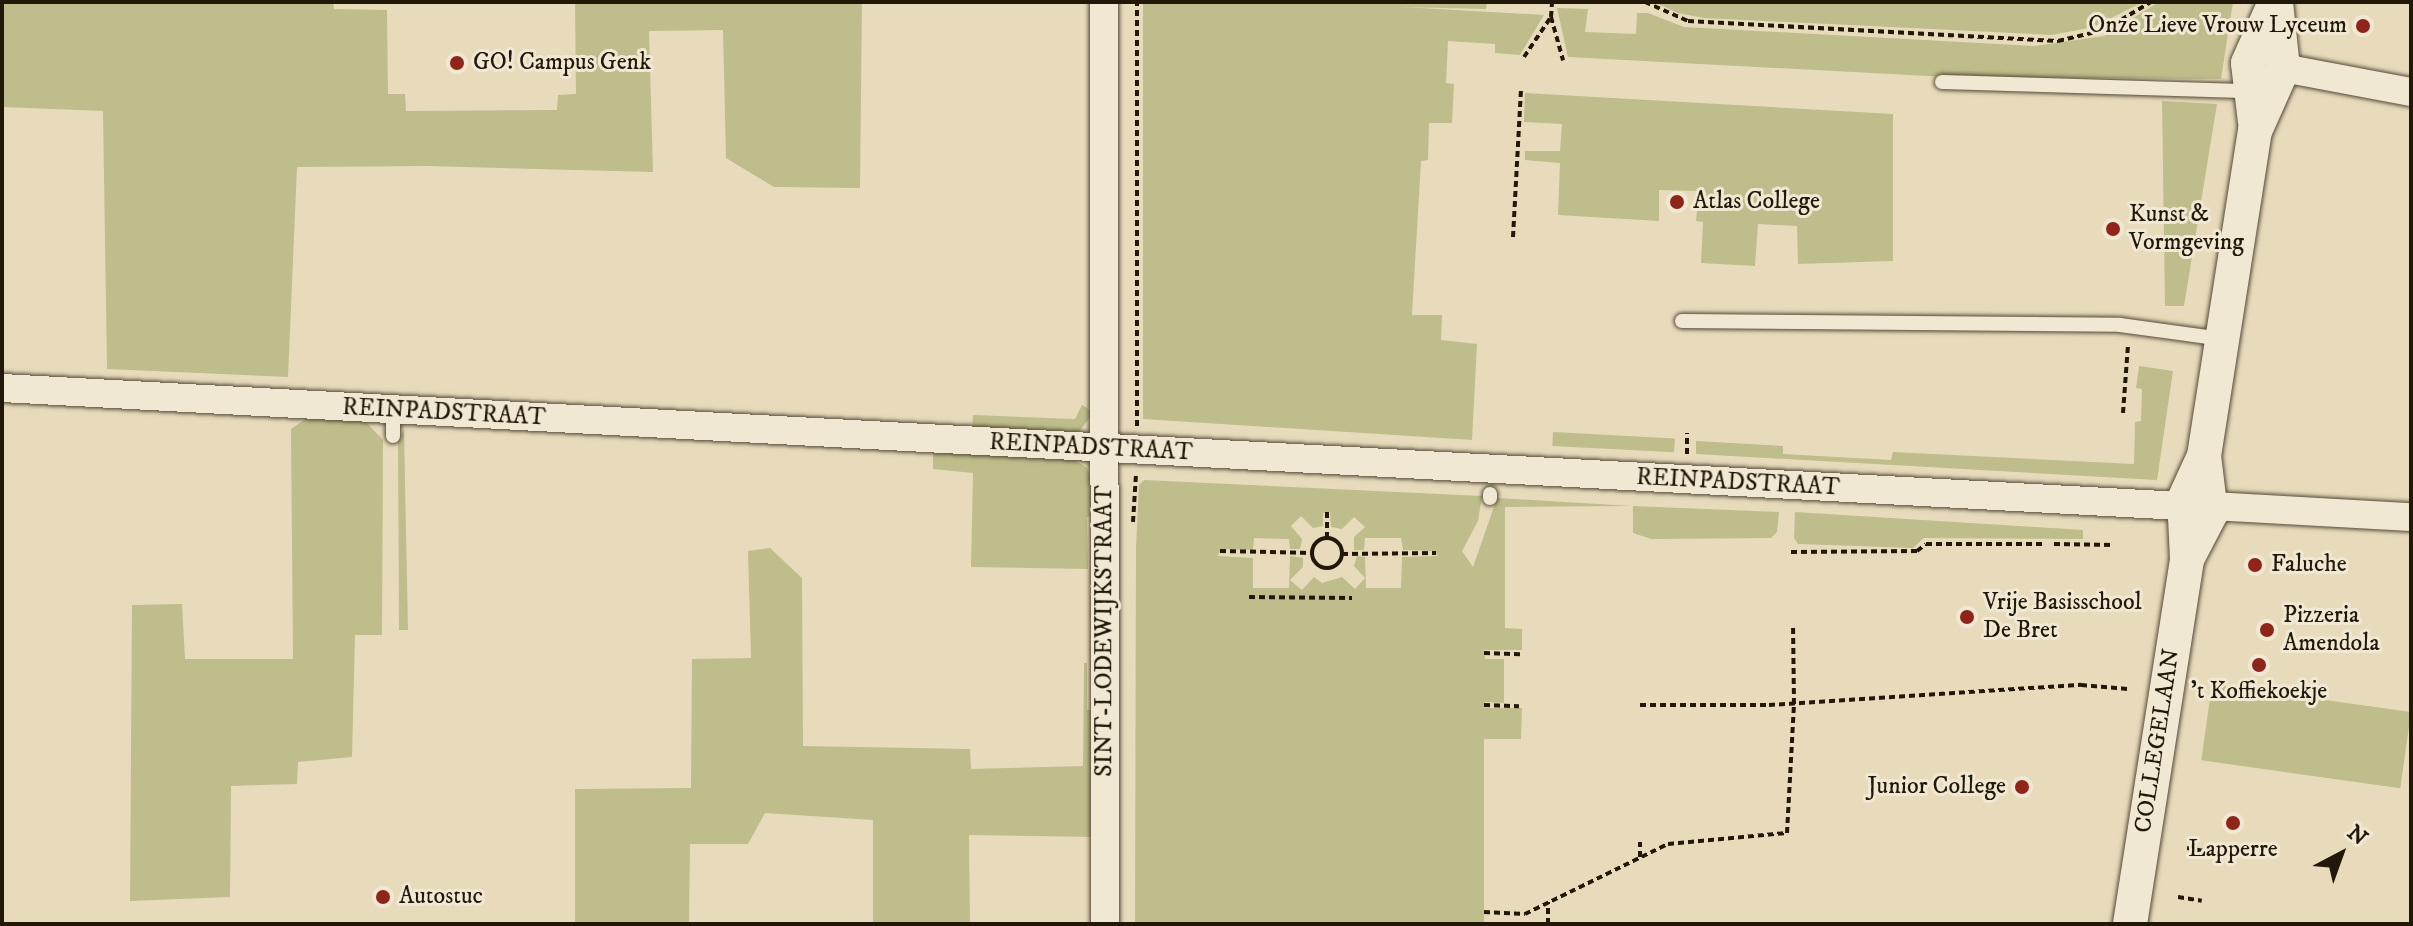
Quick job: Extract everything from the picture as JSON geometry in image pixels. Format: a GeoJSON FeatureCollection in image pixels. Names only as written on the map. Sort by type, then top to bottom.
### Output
{"type":"FeatureCollection","features":[{"type":"Feature","properties":{"kind":"street","name":"SINT-LODEWIJKSTRAAT"},"geometry":{"type":"LineString","coordinates":[[1104,2],[1105,924]]}},
{"type":"Feature","properties":{"kind":"street","name":"COLLEGELAAN"},"geometry":{"type":"LineString","coordinates":[[2130,924],[2187,559],[2202,506],[2204,456],[2276,2]]}},
{"type":"Feature","properties":{"kind":"street"},"geometry":{"type":"LineString","coordinates":[[2266,70],[2411,92]]}},
{"type":"Feature","properties":{"kind":"street","name":"REINPADSTRAAT"},"geometry":{"type":"LineString","coordinates":[[2,388],[393,423],[1103,448],[2411,517]]}},
{"type":"Feature","properties":{"kind":"lane"},"geometry":{"type":"LineString","coordinates":[[1942,82],[2266,70]]}},
{"type":"Feature","properties":{"kind":"lane"},"geometry":{"type":"LineString","coordinates":[[1682,321],[2130,326],[2222,339]]}},
{"type":"Feature","properties":{"kind":"path"},"geometry":{"type":"LineString","coordinates":[[1137,2],[1137,426]]}},
{"type":"Feature","properties":{"kind":"path"},"geometry":{"type":"LineString","coordinates":[[1552,2],[1551,17],[1563,60]]}},
{"type":"Feature","properties":{"kind":"path"},"geometry":{"type":"LineString","coordinates":[[1645,2],[1688,21],[2058,41],[2104,30],[2151,2]]}},
{"type":"Feature","properties":{"kind":"path"},"geometry":{"type":"LineString","coordinates":[[1524,57],[1551,17]]}},
{"type":"Feature","properties":{"kind":"path"},"geometry":{"type":"LineString","coordinates":[[1513,237],[1521,90]]}},
{"type":"Feature","properties":{"kind":"path"},"geometry":{"type":"LineString","coordinates":[[2123,413],[2130,326]]}},
{"type":"Feature","properties":{"kind":"path"},"geometry":{"type":"LineString","coordinates":[[1686,457],[1687,433]]}},
{"type":"Feature","properties":{"kind":"path"},"geometry":{"type":"LineString","coordinates":[[1327,512],[1327,539]]}},
{"type":"Feature","properties":{"kind":"path"},"geometry":{"type":"LineString","coordinates":[[1327,539],[1340,545],[1342,554],[1338,563],[1326,568],[1317,564],[1312,553],[1318,542],[1327,539]]}},
{"type":"Feature","properties":{"kind":"path"},"geometry":{"type":"LineString","coordinates":[[1791,552],[1917,551],[1926,544],[2044,544]]}},
{"type":"Feature","properties":{"kind":"path"},"geometry":{"type":"LineString","coordinates":[[2054,544],[2114,545]]}},
{"type":"Feature","properties":{"kind":"path"},"geometry":{"type":"LineString","coordinates":[[1220,551],[1312,553]]}},
{"type":"Feature","properties":{"kind":"path"},"geometry":{"type":"LineString","coordinates":[[1342,554],[1436,553]]}},
{"type":"Feature","properties":{"kind":"path"},"geometry":{"type":"LineString","coordinates":[[1249,597],[1352,598]]}},
{"type":"Feature","properties":{"kind":"path"},"geometry":{"type":"LineString","coordinates":[[1484,912],[1525,914],[1668,844],[1787,833],[1794,704],[1793,626]]}},
{"type":"Feature","properties":{"kind":"path"},"geometry":{"type":"LineString","coordinates":[[1484,653],[1520,654]]}},
{"type":"Feature","properties":{"kind":"path"},"geometry":{"type":"LineString","coordinates":[[1640,705],[1794,704],[2081,685],[2128,689]]}},
{"type":"Feature","properties":{"kind":"path"},"geometry":{"type":"LineString","coordinates":[[1484,705],[1519,706]]}},
{"type":"Feature","properties":{"kind":"path"},"geometry":{"type":"LineString","coordinates":[[1640,842],[1640,857]]}},
{"type":"Feature","properties":{"kind":"path"},"geometry":{"type":"LineString","coordinates":[[2187,848],[2226,855]]}},
{"type":"Feature","properties":{"kind":"path"},"geometry":{"type":"LineString","coordinates":[[2178,897],[2202,901]]}},
{"type":"Feature","properties":{"kind":"path"},"geometry":{"type":"LineString","coordinates":[[1548,902],[1548,924]]}},
{"type":"Feature","properties":{"kind":"shaded area"},"geometry":{"type":"Polygon","coordinates":[[[2,2],[333,2],[334,9],[387,10],[388,94],[405,94],[406,111],[557,110],[558,95],[576,94],[575,2],[862,2],[860,188],[774,187],[726,158],[723,30],[649,31],[653,172],[428,166],[297,167],[288,377],[107,369],[103,111],[2,107],[2,2]]]}},
{"type":"Feature","properties":{"kind":"shaded area"},"geometry":{"type":"Polygon","coordinates":[[[1143,2],[1487,2],[1486,9],[1402,7],[1544,15],[1520,55],[1495,53],[1495,44],[1448,41],[1446,83],[1454,84],[1452,123],[1429,123],[1428,160],[1421,161],[1412,315],[1442,315],[1441,340],[1477,344],[1472,440],[1143,419],[1143,2]]]}},
{"type":"Feature","properties":{"kind":"shaded area"},"geometry":{"type":"Polygon","coordinates":[[[1654,2],[2143,2],[2093,27],[2052,35],[1704,18],[1678,13],[1654,2]]]}},
{"type":"Feature","properties":{"kind":"shaded area"},"geometry":{"type":"Polygon","coordinates":[[[2159,2],[2233,2],[2221,79],[1947,77],[1568,57],[1557,8],[1588,9],[1585,32],[1636,34],[1637,13],[1648,13],[1684,27],[2035,46],[2104,36],[2159,2]]]}},
{"type":"Feature","properties":{"kind":"shaded area"},"geometry":{"type":"Polygon","coordinates":[[[1525,93],[1893,114],[1893,261],[1798,264],[1797,226],[1758,224],[1755,266],[1701,263],[1703,222],[1696,221],[1699,191],[1659,190],[1659,221],[1558,215],[1560,163],[1525,160],[1525,151],[1560,151],[1562,124],[1524,122],[1525,93]]]}},
{"type":"Feature","properties":{"kind":"shaded area"},"geometry":{"type":"Polygon","coordinates":[[[2162,101],[2217,104],[2184,306],[2165,306],[2162,101]]]}},
{"type":"Feature","properties":{"kind":"shaded area"},"geometry":{"type":"Polygon","coordinates":[[[2139,366],[2173,371],[2157,480],[1696,454],[1696,441],[1783,446],[1783,454],[1891,460],[1893,452],[2134,464],[2135,422],[2141,421],[2142,389],[2136,388],[2139,366]]]}},
{"type":"Feature","properties":{"kind":"shaded area"},"geometry":{"type":"Polygon","coordinates":[[[1082,405],[1094,412],[1078,433],[972,431],[973,415],[1075,419],[1082,405]]]}},
{"type":"Feature","properties":{"kind":"shaded area"},"geometry":{"type":"Polygon","coordinates":[[[311,415],[365,421],[383,440],[382,635],[355,635],[352,757],[298,762],[297,784],[231,786],[230,897],[130,901],[132,605],[182,604],[185,659],[293,659],[291,429],[311,415]]]}},
{"type":"Feature","properties":{"kind":"shaded area"},"geometry":{"type":"Polygon","coordinates":[[[404,430],[408,630],[399,630],[398,440],[404,430]]]}},
{"type":"Feature","properties":{"kind":"shaded area"},"geometry":{"type":"Polygon","coordinates":[[[1553,432],[1675,438],[1674,452],[1552,446],[1553,432]]]}},
{"type":"Feature","properties":{"kind":"shaded area"},"geometry":{"type":"Polygon","coordinates":[[[933,450],[1071,458],[1086,467],[1095,485],[1097,516],[1087,517],[1088,569],[971,567],[973,473],[933,469],[933,450]]]}},
{"type":"Feature","properties":{"kind":"shaded area"},"geometry":{"type":"Polygon","coordinates":[[[1144,480],[1482,496],[1478,521],[1462,551],[1473,567],[1497,498],[1631,506],[1505,507],[1505,628],[1522,629],[1522,650],[1484,650],[1485,659],[1504,659],[1504,703],[1485,702],[1484,708],[1522,708],[1521,739],[1484,739],[1484,924],[1135,924],[1136,548],[1139,485],[1144,480]],[[1330,512],[1323,513],[1323,526],[1313,528],[1301,516],[1291,526],[1302,539],[1300,549],[1290,549],[1289,539],[1254,538],[1253,550],[1222,549],[1217,556],[1253,558],[1253,588],[1289,588],[1290,556],[1303,558],[1303,567],[1290,580],[1302,590],[1314,577],[1322,583],[1342,577],[1355,589],[1365,578],[1354,566],[1357,556],[1365,557],[1366,588],[1401,588],[1402,557],[1438,556],[1433,551],[1403,550],[1401,538],[1365,538],[1364,550],[1354,550],[1354,537],[1365,527],[1354,517],[1342,529],[1331,527],[1330,512]]]}},
{"type":"Feature","properties":{"kind":"shaded area"},"geometry":{"type":"Polygon","coordinates":[[[1633,506],[1779,512],[1777,532],[1771,538],[1651,539],[1633,533],[1633,506]]]}},
{"type":"Feature","properties":{"kind":"shaded area"},"geometry":{"type":"Polygon","coordinates":[[[1795,512],[2083,530],[2083,539],[1924,538],[1913,548],[1798,544],[1794,538],[1795,512]]]}},
{"type":"Feature","properties":{"kind":"shaded area"},"geometry":{"type":"Polygon","coordinates":[[[770,548],[802,578],[803,746],[970,749],[971,769],[1083,766],[1084,663],[1087,663],[1087,710],[1097,710],[1096,837],[969,835],[970,924],[873,924],[873,820],[765,813],[748,844],[690,844],[689,924],[575,924],[575,789],[691,788],[692,659],[751,658],[748,551],[770,548]]]}},
{"type":"Feature","properties":{"kind":"shaded area"},"geometry":{"type":"Polygon","coordinates":[[[2212,684],[2411,712],[2400,788],[2201,760],[2212,684]]]}},
{"type":"Feature","properties":{"kind":"place","name":"Onze Lieve Vrouw Lyceum"},"geometry":{"type":"Point","coordinates":[2363,26]}},
{"type":"Feature","properties":{"kind":"place","name":"GO! Campus Genk"},"geometry":{"type":"Point","coordinates":[457,63]}},
{"type":"Feature","properties":{"kind":"place","name":"Atlas College"},"geometry":{"type":"Point","coordinates":[1677,202]}},
{"type":"Feature","properties":{"kind":"place","name":"Kunst & Vormgeving"},"geometry":{"type":"Point","coordinates":[2113,229]}},
{"type":"Feature","properties":{"kind":"place","name":"Faluche"},"geometry":{"type":"Point","coordinates":[2255,565]}},
{"type":"Feature","properties":{"kind":"place","name":"Vrije Basisschool De Bret"},"geometry":{"type":"Point","coordinates":[1967,617]}},
{"type":"Feature","properties":{"kind":"place","name":"Pizzeria Amendola"},"geometry":{"type":"Point","coordinates":[2267,630]}},
{"type":"Feature","properties":{"kind":"place","name":"'t Koffiekoekje"},"geometry":{"type":"Point","coordinates":[2259,665]}},
{"type":"Feature","properties":{"kind":"place","name":"Junior College"},"geometry":{"type":"Point","coordinates":[2022,787]}},
{"type":"Feature","properties":{"kind":"place","name":"Lapperre"},"geometry":{"type":"Point","coordinates":[2233,823]}},
{"type":"Feature","properties":{"kind":"place","name":"Autostuc"},"geometry":{"type":"Point","coordinates":[383,897]}}]}
